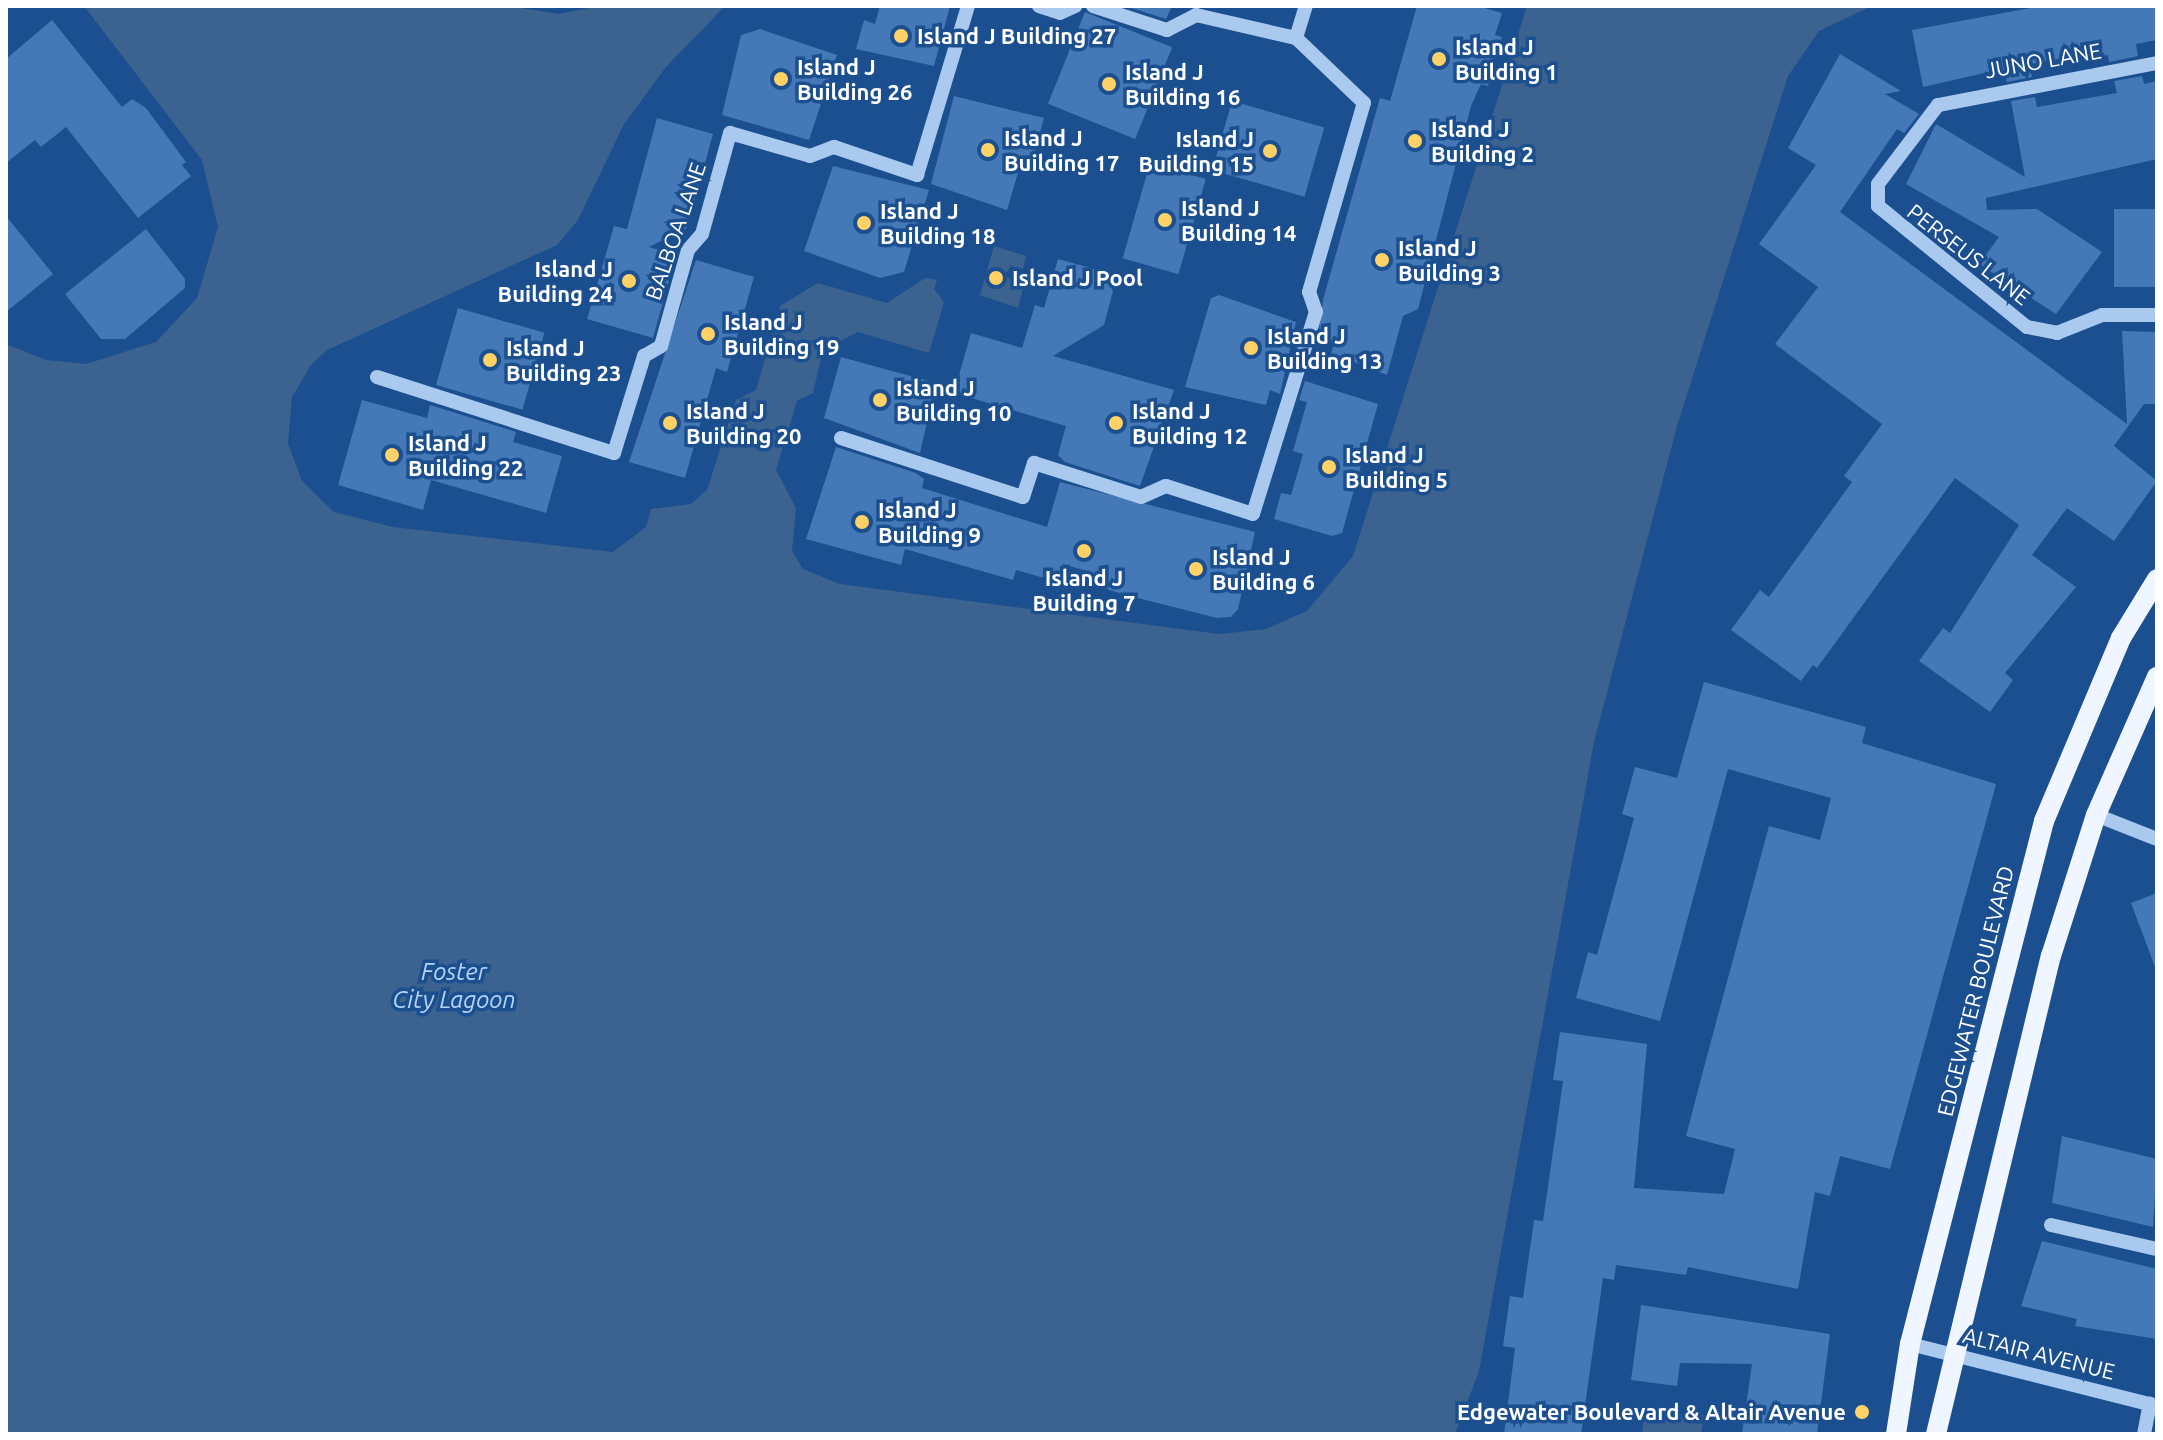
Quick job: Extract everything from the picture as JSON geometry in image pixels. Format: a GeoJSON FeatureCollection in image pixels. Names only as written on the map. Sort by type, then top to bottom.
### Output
{"type":"FeatureCollection","features":[{"type":"Feature","properties":{"kind":"main road","name":"EDGEWATER BOULEVARD"},"geometry":{"type":"LineString","coordinates":[[1896,1434],[1910,1344],[2057,778],[2121,638],[2157,579]]}},
{"type":"Feature","properties":{"kind":"main road"},"geometry":{"type":"LineString","coordinates":[[1936,1434],[1952,1353],[2051,956],[2096,815],[2157,677]]}},
{"type":"Feature","properties":{"kind":"street","name":"BALBOA LANE"},"geometry":{"type":"LineString","coordinates":[[377,377],[614,453],[644,356],[661,346],[688,250],[702,234],[730,133],[810,156],[834,147],[917,175],[968,6]]}},
{"type":"Feature","properties":{"kind":"street"},"geometry":{"type":"LineString","coordinates":[[1039,6],[1060,13],[1075,6]]}},
{"type":"Feature","properties":{"kind":"street"},"geometry":{"type":"LineString","coordinates":[[841,438],[1023,497],[1034,463],[1141,497],[1166,486],[1253,514],[1316,312],[1309,292],[1364,103],[1296,38],[1196,15],[1167,30],[1093,6]]}},
{"type":"Feature","properties":{"kind":"street"},"geometry":{"type":"LineString","coordinates":[[1296,38],[1306,6]]}},
{"type":"Feature","properties":{"kind":"street","name":"JUNO LANE"},"geometry":{"type":"LineString","coordinates":[[1938,105],[2157,63]]}},
{"type":"Feature","properties":{"kind":"street","name":"PERSEUS LANE"},"geometry":{"type":"LineString","coordinates":[[1938,105],[1878,184],[1878,206],[1889,221],[2027,327],[2057,333],[2102,315],[2157,315]]}},
{"type":"Feature","properties":{"kind":"street"},"geometry":{"type":"LineString","coordinates":[[2096,815],[2157,839]]}},
{"type":"Feature","properties":{"kind":"street"},"geometry":{"type":"LineString","coordinates":[[2051,1225],[2157,1249]]}},
{"type":"Feature","properties":{"kind":"street","name":"ALTAIR AVENUE"},"geometry":{"type":"LineString","coordinates":[[1910,1344],[2153,1405]]}},
{"type":"Feature","properties":{"kind":"street"},"geometry":{"type":"LineString","coordinates":[[2144,1434],[2153,1405]]}},
{"type":"Feature","properties":{"kind":"water","name":"Foster City Lagoon"},"geometry":{"type":"Polygon","coordinates":[[[84,6],[509,6],[559,14],[598,6],[725,6],[666,67],[624,124],[578,220],[557,245],[327,350],[311,365],[292,397],[288,443],[302,481],[334,512],[393,527],[613,552],[646,527],[651,509],[691,504],[707,490],[736,400],[756,390],[780,306],[818,283],[887,303],[925,278],[937,280],[934,289],[944,302],[929,353],[858,332],[823,350],[813,393],[797,401],[776,470],[796,508],[792,551],[803,569],[840,584],[1219,634],[1266,629],[1307,611],[1353,556],[1527,6],[1872,6],[1819,31],[1788,76],[1677,426],[1594,742],[1479,1371],[1455,1434],[6,1434],[6,344],[46,360],[86,364],[156,342],[197,298],[218,227],[202,160],[84,6]]]}},
{"type":"Feature","properties":{"kind":"water","name":"Island J Pool"},"geometry":{"type":"Polygon","coordinates":[[[994,246],[1026,256],[1023,269],[1011,266],[1005,275],[1023,288],[1018,308],[980,295],[994,246]]]}},
{"type":"Feature","properties":{"kind":"water"},"geometry":{"type":"Polygon","coordinates":[[[1645,1412],[1704,1415],[1701,1434],[1642,1434],[1645,1412]]]}},
{"type":"Feature","properties":{"kind":"building","name":"Island J Building 27"},"geometry":{"type":"Polygon","coordinates":[[[880,6],[950,6],[934,66],[856,49],[864,20],[875,24],[880,6]]]}},
{"type":"Feature","properties":{"kind":"building"},"geometry":{"type":"Polygon","coordinates":[[[1125,6],[1172,6],[1166,19],[1125,6]]]}},
{"type":"Feature","properties":{"kind":"building"},"geometry":{"type":"Polygon","coordinates":[[[1417,6],[1477,6],[1502,13],[1495,35],[1502,37],[1488,86],[1481,84],[1471,106],[1418,309],[1403,316],[1387,375],[1331,353],[1334,345],[1318,340],[1323,300],[1380,98],[1390,101],[1417,6]]]}},
{"type":"Feature","properties":{"kind":"building"},"geometry":{"type":"Polygon","coordinates":[[[2041,6],[2157,6],[2157,40],[2136,44],[2138,56],[2109,62],[2108,55],[2091,58],[2090,53],[2030,64],[2032,77],[2007,82],[2002,69],[1923,87],[1912,30],[2041,6]]]}},
{"type":"Feature","properties":{"kind":"building","name":"Island J Building 16"},"geometry":{"type":"Polygon","coordinates":[[[1085,12],[1172,47],[1135,139],[1048,104],[1085,12]]]}},
{"type":"Feature","properties":{"kind":"building"},"geometry":{"type":"Polygon","coordinates":[[[52,20],[122,107],[132,99],[146,108],[186,162],[182,165],[191,176],[138,218],[66,127],[41,147],[35,140],[6,163],[6,59],[52,20]]]}},
{"type":"Feature","properties":{"kind":"building","name":"Island J Building 26"},"geometry":{"type":"Polygon","coordinates":[[[760,29],[837,55],[809,140],[722,115],[741,35],[760,29]]]}},
{"type":"Feature","properties":{"kind":"building"},"geometry":{"type":"Polygon","coordinates":[[[1840,54],[1901,91],[1885,94],[1919,114],[1904,133],[1897,129],[1840,212],[2127,424],[2122,331],[2157,332],[2157,404],[2144,404],[2114,446],[2157,481],[2114,541],[2067,508],[2032,555],[2076,587],[2005,673],[2013,680],[1990,712],[1919,661],[1943,628],[1950,633],[2019,525],[1955,478],[1817,668],[1813,665],[1801,681],[1731,630],[1760,590],[1769,597],[1852,482],[1844,476],[1882,424],[1775,344],[1818,287],[1759,244],[1816,165],[1788,148],[1840,54]]]}},
{"type":"Feature","properties":{"kind":"building"},"geometry":{"type":"Polygon","coordinates":[[[2142,76],[2144,84],[2157,81],[2157,159],[1986,198],[1987,210],[2037,209],[2102,252],[2056,314],[1979,264],[1999,237],[1906,184],[1936,124],[2025,177],[2011,101],[2035,97],[2037,107],[2117,93],[2114,81],[2142,76]]]}},
{"type":"Feature","properties":{"kind":"building","name":"Island J Building 17"},"geometry":{"type":"Polygon","coordinates":[[[954,96],[1044,118],[1033,159],[1023,156],[1007,210],[931,184],[954,96]]]}},
{"type":"Feature","properties":{"kind":"building","name":"Island J Building 15"},"geometry":{"type":"Polygon","coordinates":[[[1232,101],[1324,127],[1304,197],[1212,170],[1232,101]]]}},
{"type":"Feature","properties":{"kind":"building"},"geometry":{"type":"Polygon","coordinates":[[[657,118],[713,134],[687,228],[649,247],[676,255],[653,338],[587,319],[614,226],[627,229],[657,118]]]}},
{"type":"Feature","properties":{"kind":"building","name":"Island J Building 14"},"geometry":{"type":"Polygon","coordinates":[[[1150,163],[1206,179],[1178,274],[1123,258],[1150,163]]]}},
{"type":"Feature","properties":{"kind":"building","name":"Island J Building 18"},"geometry":{"type":"Polygon","coordinates":[[[833,166],[929,190],[904,272],[880,278],[804,251],[833,166]]]}},
{"type":"Feature","properties":{"kind":"building"},"geometry":{"type":"Polygon","coordinates":[[[2114,209],[2157,209],[2157,287],[2114,287],[2114,209]]]}},
{"type":"Feature","properties":{"kind":"building"},"geometry":{"type":"Polygon","coordinates":[[[6,216],[53,274],[6,312],[6,216]]]}},
{"type":"Feature","properties":{"kind":"building"},"geometry":{"type":"Polygon","coordinates":[[[146,229],[185,279],[185,288],[125,339],[101,339],[65,294],[146,229]]]}},
{"type":"Feature","properties":{"kind":"building"},"geometry":{"type":"Polygon","coordinates":[[[1058,259],[1102,271],[1113,291],[1104,325],[1053,356],[1174,390],[1140,486],[1065,462],[1058,455],[1066,426],[954,393],[971,333],[1022,348],[1035,305],[1044,308],[1058,259]]]}},
{"type":"Feature","properties":{"kind":"building"},"geometry":{"type":"Polygon","coordinates":[[[696,260],[754,277],[727,372],[716,368],[685,478],[629,462],[696,260]]]}},
{"type":"Feature","properties":{"kind":"building","name":"Island J Building 13"},"geometry":{"type":"Polygon","coordinates":[[[1219,295],[1296,322],[1280,394],[1270,390],[1266,405],[1185,387],[1211,298],[1219,295]]]}},
{"type":"Feature","properties":{"kind":"building","name":"Island J Building 23"},"geometry":{"type":"Polygon","coordinates":[[[458,308],[545,333],[522,410],[436,385],[458,308]]]}},
{"type":"Feature","properties":{"kind":"building","name":"Island J Building 10"},"geometry":{"type":"Polygon","coordinates":[[[841,357],[936,383],[920,453],[824,418],[841,357]]]}},
{"type":"Feature","properties":{"kind":"building","name":"Island J Building 5"},"geometry":{"type":"Polygon","coordinates":[[[1305,381],[1378,404],[1342,533],[1332,536],[1274,519],[1281,493],[1291,495],[1303,454],[1293,451],[1307,402],[1299,400],[1305,381]]]}},
{"type":"Feature","properties":{"kind":"building"},"geometry":{"type":"Polygon","coordinates":[[[362,400],[427,418],[430,405],[516,432],[513,442],[562,456],[546,513],[431,480],[423,510],[338,485],[362,400]]]}},
{"type":"Feature","properties":{"kind":"building"},"geometry":{"type":"Polygon","coordinates":[[[836,447],[916,473],[924,479],[922,488],[1047,527],[1060,482],[1255,532],[1238,609],[1231,617],[1217,618],[1126,595],[1097,586],[1100,575],[1063,564],[1058,582],[1016,570],[1013,580],[905,549],[901,565],[806,539],[836,447]]]}},
{"type":"Feature","properties":{"kind":"building"},"geometry":{"type":"Polygon","coordinates":[[[1704,682],[1866,727],[1862,743],[1996,784],[1890,1169],[1840,1156],[1830,1196],[1815,1192],[1798,1289],[1688,1267],[1686,1275],[1616,1265],[1614,1280],[1603,1278],[1581,1434],[1504,1434],[1515,1348],[1503,1346],[1510,1296],[1523,1298],[1534,1220],[1543,1221],[1563,1081],[1553,1080],[1560,1032],[1647,1044],[1634,1188],[1724,1194],[1735,1149],[1686,1136],[1769,826],[1820,840],[1831,798],[1728,769],[1660,1021],[1576,998],[1588,952],[1597,955],[1634,818],[1622,814],[1635,767],[1677,778],[1704,682]]]}},
{"type":"Feature","properties":{"kind":"building"},"geometry":{"type":"Polygon","coordinates":[[[2157,893],[2157,967],[2155,967],[2131,903],[2157,893]]]}},
{"type":"Feature","properties":{"kind":"building"},"geometry":{"type":"Polygon","coordinates":[[[2062,1136],[2157,1159],[2153,1227],[2052,1203],[2062,1136]]]}},
{"type":"Feature","properties":{"kind":"building"},"geometry":{"type":"Polygon","coordinates":[[[2042,1241],[2157,1269],[2157,1339],[2075,1326],[2077,1319],[2021,1306],[2042,1241]]]}},
{"type":"Feature","properties":{"kind":"building"},"geometry":{"type":"Polygon","coordinates":[[[1641,1305],[1830,1334],[1817,1434],[1742,1434],[1752,1364],[1680,1363],[1677,1386],[1631,1380],[1641,1305]]]}},
{"type":"Feature","properties":{"kind":"place","name":"Island J Building 27"},"geometry":{"type":"Point","coordinates":[901,36]}},
{"type":"Feature","properties":{"kind":"place","name":"Island J Building 1"},"geometry":{"type":"Point","coordinates":[1439,59]}},
{"type":"Feature","properties":{"kind":"place","name":"Island J Building 26"},"geometry":{"type":"Point","coordinates":[781,79]}},
{"type":"Feature","properties":{"kind":"place","name":"Island J Building 16"},"geometry":{"type":"Point","coordinates":[1109,84]}},
{"type":"Feature","properties":{"kind":"place","name":"Island J Building 2"},"geometry":{"type":"Point","coordinates":[1415,141]}},
{"type":"Feature","properties":{"kind":"place","name":"Island J Building 17"},"geometry":{"type":"Point","coordinates":[988,150]}},
{"type":"Feature","properties":{"kind":"place","name":"Island J Building 15"},"geometry":{"type":"Point","coordinates":[1270,151]}},
{"type":"Feature","properties":{"kind":"place","name":"Island J Building 14"},"geometry":{"type":"Point","coordinates":[1165,220]}},
{"type":"Feature","properties":{"kind":"place","name":"Island J Building 18"},"geometry":{"type":"Point","coordinates":[864,223]}},
{"type":"Feature","properties":{"kind":"place","name":"Island J Building 3"},"geometry":{"type":"Point","coordinates":[1382,260]}},
{"type":"Feature","properties":{"kind":"place","name":"Island J Pool"},"geometry":{"type":"Point","coordinates":[996,278]}},
{"type":"Feature","properties":{"kind":"place","name":"Island J Building 24"},"geometry":{"type":"Point","coordinates":[629,281]}},
{"type":"Feature","properties":{"kind":"place","name":"Island J Building 19"},"geometry":{"type":"Point","coordinates":[708,334]}},
{"type":"Feature","properties":{"kind":"place","name":"Island J Building 13"},"geometry":{"type":"Point","coordinates":[1251,348]}},
{"type":"Feature","properties":{"kind":"place","name":"Island J Building 23"},"geometry":{"type":"Point","coordinates":[490,360]}},
{"type":"Feature","properties":{"kind":"place","name":"Island J Building 10"},"geometry":{"type":"Point","coordinates":[880,400]}},
{"type":"Feature","properties":{"kind":"place","name":"Island J Building 20"},"geometry":{"type":"Point","coordinates":[670,423]}},
{"type":"Feature","properties":{"kind":"place","name":"Island J Building 12"},"geometry":{"type":"Point","coordinates":[1116,423]}},
{"type":"Feature","properties":{"kind":"place","name":"Island J Building 22"},"geometry":{"type":"Point","coordinates":[392,455]}},
{"type":"Feature","properties":{"kind":"place","name":"Island J Building 5"},"geometry":{"type":"Point","coordinates":[1329,467]}},
{"type":"Feature","properties":{"kind":"place","name":"Island J Building 9"},"geometry":{"type":"Point","coordinates":[862,522]}},
{"type":"Feature","properties":{"kind":"place","name":"Island J Building 7"},"geometry":{"type":"Point","coordinates":[1084,551]}},
{"type":"Feature","properties":{"kind":"place","name":"Island J Building 6"},"geometry":{"type":"Point","coordinates":[1196,569]}},
{"type":"Feature","properties":{"kind":"place","name":"Edgewater Boulevard & Altair Avenue"},"geometry":{"type":"Point","coordinates":[1862,1412]}}]}
